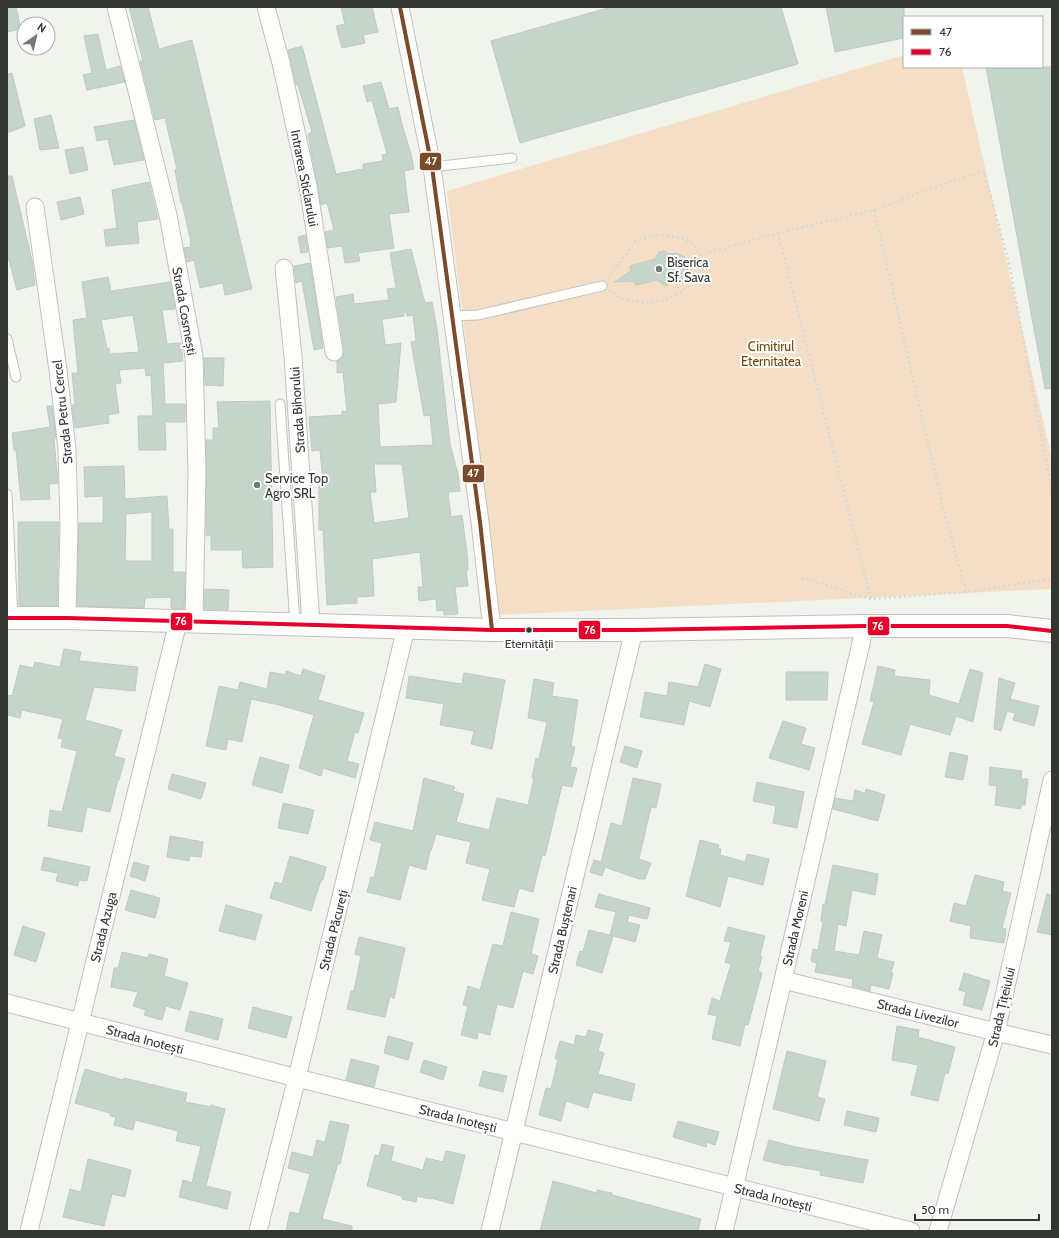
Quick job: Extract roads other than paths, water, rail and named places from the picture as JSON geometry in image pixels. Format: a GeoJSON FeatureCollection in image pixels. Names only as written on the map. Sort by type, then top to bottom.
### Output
{"type":"FeatureCollection","features":[{"type":"Feature","properties":{"kind":"street","name":"Strada Cosmești"},"geometry":{"type":"LineString","coordinates":[[116,7],[168,215],[194,356],[197,473],[186,622]]}},
{"type":"Feature","properties":{"kind":"street","name":"Intrarea Sticlarului"},"geometry":{"type":"LineString","coordinates":[[266,7],[281,63],[308,186],[334,352]]}},
{"type":"Feature","properties":{"kind":"street"},"geometry":{"type":"LineString","coordinates":[[400,7],[432,168],[479,514],[492,630]]}},
{"type":"Feature","properties":{"kind":"street","name":"Strada Petru Cercel"},"geometry":{"type":"LineString","coordinates":[[35,207],[58,370],[67,449],[69,526],[67,618]]}},
{"type":"Feature","properties":{"kind":"street","name":"Strada Bihorului"},"geometry":{"type":"LineString","coordinates":[[284,268],[293,357],[303,624]]}},
{"type":"Feature","properties":{"kind":"street"},"geometry":{"type":"LineString","coordinates":[[10,618],[67,618],[492,630],[1007,626],[1052,631]]}},
{"type":"Feature","properties":{"kind":"street","name":"Strada Azuga"},"geometry":{"type":"LineString","coordinates":[[29,1231],[80,1022],[186,622]]}},
{"type":"Feature","properties":{"kind":"street","name":"Strada Moreni"},"geometry":{"type":"LineString","coordinates":[[724,1231],[784,980],[865,626]]}},
{"type":"Feature","properties":{"kind":"street","name":"Strada Păcureți"},"geometry":{"type":"LineString","coordinates":[[258,1231],[297,1078],[406,628]]}},
{"type":"Feature","properties":{"kind":"street","name":"Strada Buștenari"},"geometry":{"type":"LineString","coordinates":[[490,1231],[634,630]]}},
{"type":"Feature","properties":{"kind":"street","name":"Strada Țițeiului"},"geometry":{"type":"LineString","coordinates":[[938,1231],[996,1032],[1052,780]]}},
{"type":"Feature","properties":{"kind":"street","name":"Strada Livezilor"},"geometry":{"type":"LineString","coordinates":[[784,980],[1052,1045]]}},
{"type":"Feature","properties":{"kind":"street","name":"Strada Inotești"},"geometry":{"type":"LineString","coordinates":[[7,1003],[297,1078],[911,1231]]}},
{"type":"Feature","properties":{"kind":"lane"},"geometry":{"type":"LineString","coordinates":[[432,168],[512,158]]}},
{"type":"Feature","properties":{"kind":"lane"},"geometry":{"type":"LineString","coordinates":[[452,316],[478,315],[602,286]]}},
{"type":"Feature","properties":{"kind":"lane"},"geometry":{"type":"LineString","coordinates":[[7,339],[16,377]]}},
{"type":"Feature","properties":{"kind":"lane"},"geometry":{"type":"LineString","coordinates":[[280,404],[303,624]]}},
{"type":"Feature","properties":{"kind":"lane"},"geometry":{"type":"LineString","coordinates":[[7,494],[10,618]]}},
{"type":"Feature","properties":{"kind":"place","name":"Biserica Sf. Sava"},"geometry":{"type":"Point","coordinates":[659,269]}},
{"type":"Feature","properties":{"kind":"place","name":"Service Top Agro SRL"},"geometry":{"type":"Point","coordinates":[257,485]}},
{"type":"Feature","properties":{"kind":"place","name":"Eternității"},"geometry":{"type":"Point","coordinates":[529,630]}},
{"type":"Feature","properties":{"kind":"park label","name":"Cimitirul Eternitatea"},"geometry":{"type":"Point","coordinates":[771,354]}}]}
